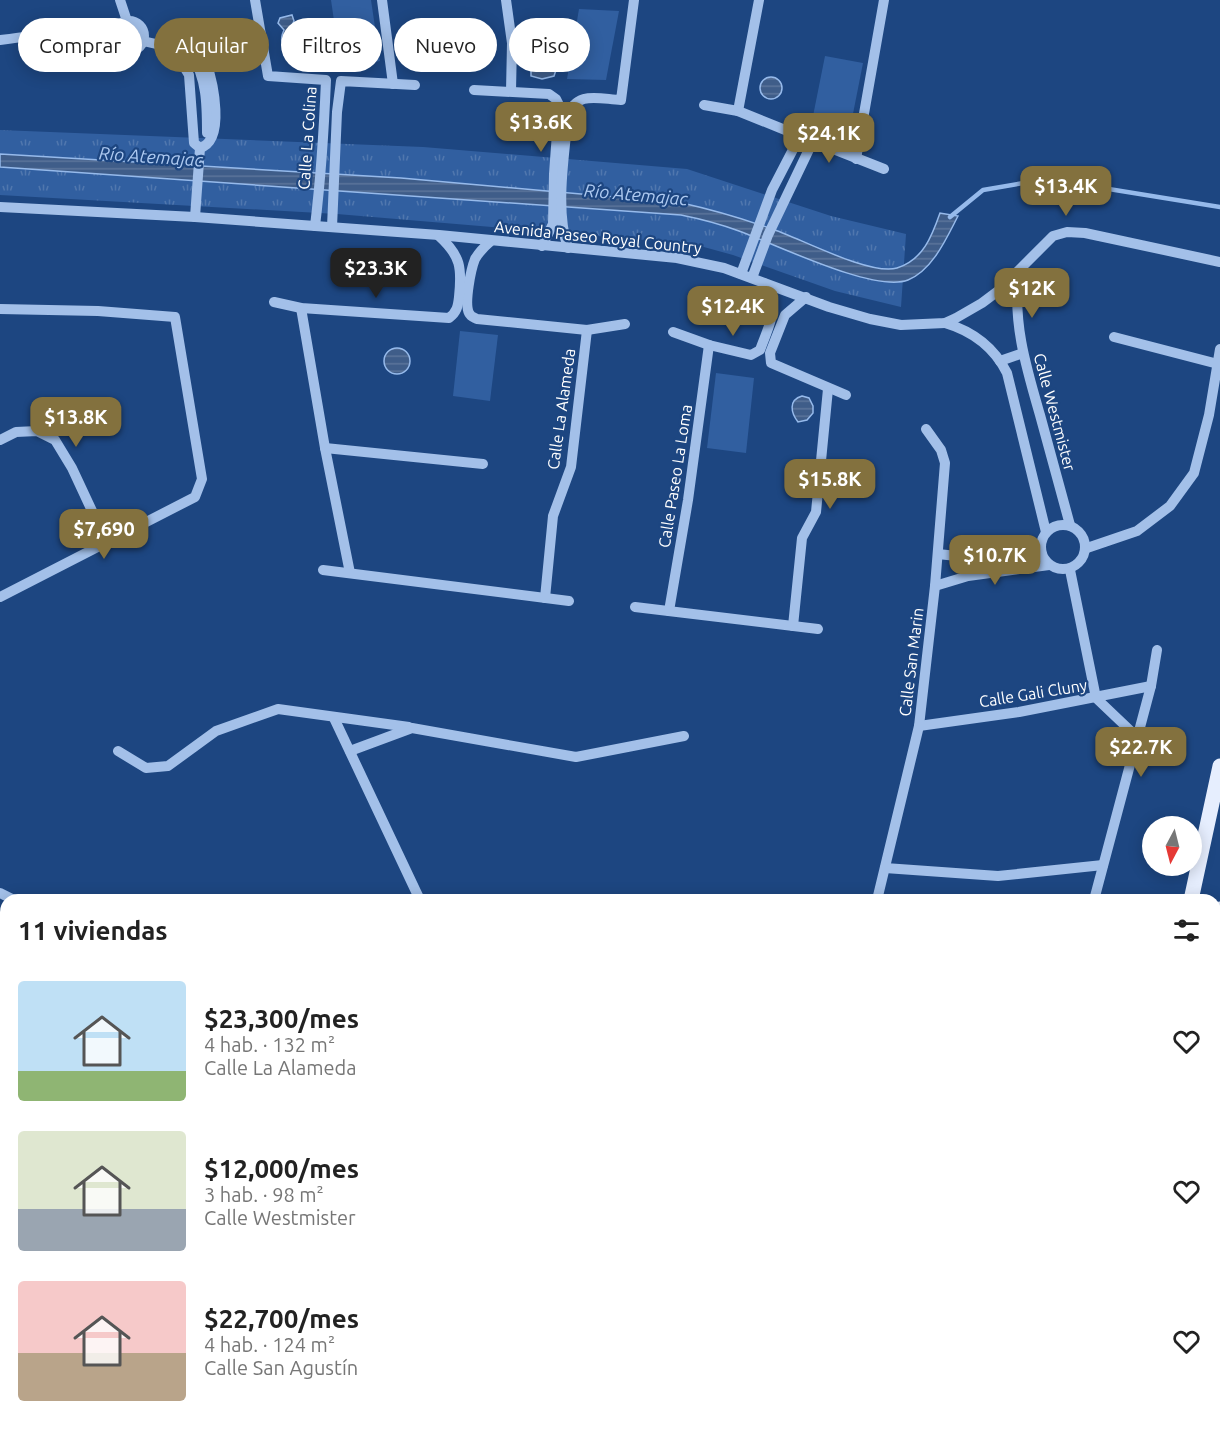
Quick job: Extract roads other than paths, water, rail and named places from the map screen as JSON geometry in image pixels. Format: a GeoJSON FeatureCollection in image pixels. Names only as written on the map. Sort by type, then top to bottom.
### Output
{"type":"FeatureCollection","features":[{"type":"Feature","properties":{"kind":"main road"},"geometry":{"type":"LineString","coordinates":[[1192,894],[1220,766]]}},
{"type":"Feature","properties":{"kind":"street"},"geometry":{"type":"LineString","coordinates":[[120,0],[126,18]]}},
{"type":"Feature","properties":{"kind":"street","name":"Calle La Colina"},"geometry":{"type":"LineString","coordinates":[[255,0],[268,76],[326,80],[323,159],[315,226]]}},
{"type":"Feature","properties":{"kind":"street"},"geometry":{"type":"LineString","coordinates":[[382,0],[393,84]]}},
{"type":"Feature","properties":{"kind":"street"},"geometry":{"type":"LineString","coordinates":[[506,0],[512,43],[511,91]]}},
{"type":"Feature","properties":{"kind":"street"},"geometry":{"type":"LineString","coordinates":[[558,174],[571,108],[577,101],[585,98],[621,100],[634,0]]}},
{"type":"Feature","properties":{"kind":"street"},"geometry":{"type":"LineString","coordinates":[[738,111],[759,0]]}},
{"type":"Feature","properties":{"kind":"street"},"geometry":{"type":"LineString","coordinates":[[856,159],[884,0]]}},
{"type":"Feature","properties":{"kind":"street"},"geometry":{"type":"LineString","coordinates":[[142,29],[143,41],[154,43]]}},
{"type":"Feature","properties":{"kind":"street"},"geometry":{"type":"LineString","coordinates":[[0,40],[18,38]]}},
{"type":"Feature","properties":{"kind":"street"},"geometry":{"type":"LineString","coordinates":[[181,72],[188,134],[200,148],[195,217]]}},
{"type":"Feature","properties":{"kind":"street"},"geometry":{"type":"LineString","coordinates":[[200,148],[213,137],[215,106],[209,72]]}},
{"type":"Feature","properties":{"kind":"street","name":"Calle La Colina"},"geometry":{"type":"LineString","coordinates":[[332,227],[337,112],[341,81],[415,85]]}},
{"type":"Feature","properties":{"kind":"street"},"geometry":{"type":"LineString","coordinates":[[474,90],[549,94],[556,99],[559,105],[558,224],[568,248]]}},
{"type":"Feature","properties":{"kind":"street"},"geometry":{"type":"LineString","coordinates":[[704,105],[738,111],[790,130],[800,136],[772,189],[753,260],[752,278]]}},
{"type":"Feature","properties":{"kind":"street"},"geometry":{"type":"LineString","coordinates":[[741,274],[753,260],[777,219],[813,141],[884,169]]}},
{"type":"Feature","properties":{"kind":"street","name":"Avenida Paseo Royal Country"},"geometry":{"type":"LineString","coordinates":[[0,207],[195,217],[439,235],[677,258],[701,262],[741,274],[829,307],[870,319],[922,325],[945,323],[982,303],[1053,237],[1067,232],[1077,231],[1220,262]]}},
{"type":"Feature","properties":{"kind":"street"},"geometry":{"type":"LineString","coordinates":[[542,246],[558,224]]}},
{"type":"Feature","properties":{"kind":"street"},"geometry":{"type":"LineString","coordinates":[[274,302],[301,309],[449,318],[457,310],[462,273],[455,253],[439,235]]}},
{"type":"Feature","properties":{"kind":"street","name":"Calle La Alameda"},"geometry":{"type":"LineString","coordinates":[[491,241],[479,252],[472,268],[468,304],[468,310],[472,316],[477,319],[587,330],[625,324]]}},
{"type":"Feature","properties":{"kind":"street","name":"Calle Westmister"},"geometry":{"type":"LineString","coordinates":[[1019,270],[1016,291],[1017,312],[1023,353],[1071,525]]}},
{"type":"Feature","properties":{"kind":"street"},"geometry":{"type":"LineString","coordinates":[[673,332],[709,345],[751,356],[760,350],[774,309],[764,282]]}},
{"type":"Feature","properties":{"kind":"street"},"geometry":{"type":"LineString","coordinates":[[806,297],[785,315],[769,359],[771,363],[846,395]]}},
{"type":"Feature","properties":{"kind":"street"},"geometry":{"type":"LineString","coordinates":[[0,309],[98,311],[175,317],[202,479],[195,497],[0,597]]}},
{"type":"Feature","properties":{"kind":"street"},"geometry":{"type":"LineString","coordinates":[[301,309],[350,573]]}},
{"type":"Feature","properties":{"kind":"street"},"geometry":{"type":"LineString","coordinates":[[945,323],[976,337],[992,350],[1007,373],[1046,532]]}},
{"type":"Feature","properties":{"kind":"street","name":"Calle La Alameda"},"geometry":{"type":"LineString","coordinates":[[545,598],[553,516],[571,467],[587,330]]}},
{"type":"Feature","properties":{"kind":"street"},"geometry":{"type":"LineString","coordinates":[[1114,338],[1218,364]]}},
{"type":"Feature","properties":{"kind":"street","name":"Calle Paseo La Loma"},"geometry":{"type":"LineString","coordinates":[[669,610],[688,500],[709,345]]}},
{"type":"Feature","properties":{"kind":"street"},"geometry":{"type":"LineString","coordinates":[[1087,548],[1137,531],[1170,506],[1194,473],[1209,416],[1220,349]]}},
{"type":"Feature","properties":{"kind":"street"},"geometry":{"type":"LineString","coordinates":[[1000,361],[1023,353]]}},
{"type":"Feature","properties":{"kind":"street"},"geometry":{"type":"LineString","coordinates":[[793,626],[802,538],[816,512],[828,389]]}},
{"type":"Feature","properties":{"kind":"street","name":"Calle San Marin"},"geometry":{"type":"LineString","coordinates":[[878,894],[919,726],[935,586],[945,464],[935,440],[926,429]]}},
{"type":"Feature","properties":{"kind":"street"},"geometry":{"type":"LineString","coordinates":[[0,440],[16,432],[37,431],[55,441],[72,468],[106,543]]}},
{"type":"Feature","properties":{"kind":"street"},"geometry":{"type":"LineString","coordinates":[[325,448],[483,464]]}},
{"type":"Feature","properties":{"kind":"street"},"geometry":{"type":"LineString","coordinates":[[1058,525],[1071,525],[1082,534],[1087,548],[1082,562],[1070,570],[1055,569],[1044,560],[1040,545],[1046,532],[1058,525]]}},
{"type":"Feature","properties":{"kind":"street"},"geometry":{"type":"LineString","coordinates":[[938,554],[966,557],[1040,545]]}},
{"type":"Feature","properties":{"kind":"street"},"geometry":{"type":"LineString","coordinates":[[966,557],[968,576]]}},
{"type":"Feature","properties":{"kind":"street"},"geometry":{"type":"LineString","coordinates":[[935,586],[968,576],[1049,565]]}},
{"type":"Feature","properties":{"kind":"street"},"geometry":{"type":"LineString","coordinates":[[323,570],[569,601]]}},
{"type":"Feature","properties":{"kind":"street"},"geometry":{"type":"LineString","coordinates":[[1070,570],[1096,698],[1137,737]]}},
{"type":"Feature","properties":{"kind":"street"},"geometry":{"type":"LineString","coordinates":[[635,607],[818,629]]}},
{"type":"Feature","properties":{"kind":"street"},"geometry":{"type":"LineString","coordinates":[[1096,894],[1151,686],[1157,650]]}},
{"type":"Feature","properties":{"kind":"street","name":"Calle Gali Cluny"},"geometry":{"type":"LineString","coordinates":[[919,726],[1019,712],[1151,686]]}},
{"type":"Feature","properties":{"kind":"street"},"geometry":{"type":"LineString","coordinates":[[118,751],[146,768],[168,766],[216,731],[278,709],[412,728],[576,757],[684,736]]}},
{"type":"Feature","properties":{"kind":"street"},"geometry":{"type":"LineString","coordinates":[[334,718],[417,894]]}},
{"type":"Feature","properties":{"kind":"street"},"geometry":{"type":"LineString","coordinates":[[350,752],[412,728]]}},
{"type":"Feature","properties":{"kind":"street"},"geometry":{"type":"LineString","coordinates":[[885,868],[998,876],[1103,865]]}},
{"type":"Feature","properties":{"kind":"waterway","name":"Río Atemajac"},"geometry":{"type":"LineString","coordinates":[[950,217],[983,190],[1047,179],[1220,207]]}}]}
